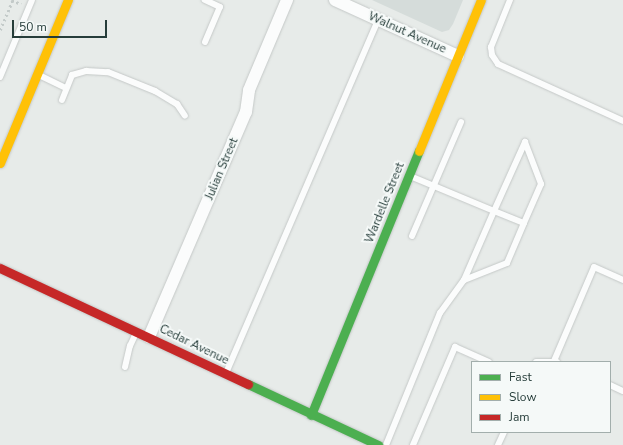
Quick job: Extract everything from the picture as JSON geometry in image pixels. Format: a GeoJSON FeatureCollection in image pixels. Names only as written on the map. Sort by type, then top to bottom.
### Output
{"type":"FeatureCollection","features":[{"type":"Feature","properties":{"kind":"street"},"geometry":{"type":"LineString","coordinates":[[0,163],[68,0]]}},
{"type":"Feature","properties":{"kind":"street","name":"Julian Street"},"geometry":{"type":"LineString","coordinates":[[149,337],[246,112],[249,90],[287,0]]}},
{"type":"Feature","properties":{"kind":"street","name":"Walnut Avenue"},"geometry":{"type":"LineString","coordinates":[[335,0],[458,56]]}},
{"type":"Feature","properties":{"kind":"street","name":"Wardelle Street"},"geometry":{"type":"LineString","coordinates":[[311,415],[481,0]]}},
{"type":"Feature","properties":{"kind":"street","name":"Cedar Avenue"},"geometry":{"type":"LineString","coordinates":[[0,268],[137,331],[311,415],[378,445]]}},
{"type":"Feature","properties":{"kind":"lane"},"geometry":{"type":"LineString","coordinates":[[0,77],[32,0]]}},
{"type":"Feature","properties":{"kind":"lane"},"geometry":{"type":"LineString","coordinates":[[205,0],[220,6],[205,42]]}},
{"type":"Feature","properties":{"kind":"lane"},"geometry":{"type":"LineString","coordinates":[[510,0],[491,47],[492,55],[498,64],[623,121]]}},
{"type":"Feature","properties":{"kind":"lane"},"geometry":{"type":"LineString","coordinates":[[225,373],[378,20]]}},
{"type":"Feature","properties":{"kind":"lane"},"geometry":{"type":"LineString","coordinates":[[62,100],[72,75],[92,71],[108,72],[154,91],[177,104],[185,116]]}},
{"type":"Feature","properties":{"kind":"lane"},"geometry":{"type":"LineString","coordinates":[[37,74],[66,88]]}},
{"type":"Feature","properties":{"kind":"lane"},"geometry":{"type":"LineString","coordinates":[[412,236],[461,122]]}},
{"type":"Feature","properties":{"kind":"lane"},"geometry":{"type":"LineString","coordinates":[[386,445],[440,313],[464,280],[525,142],[541,184],[508,263],[464,280]]}},
{"type":"Feature","properties":{"kind":"lane"},"geometry":{"type":"LineString","coordinates":[[409,175],[434,184],[524,224]]}},
{"type":"Feature","properties":{"kind":"lane"},"geometry":{"type":"LineString","coordinates":[[555,361],[594,267],[623,280]]}},
{"type":"Feature","properties":{"kind":"lane"},"geometry":{"type":"LineString","coordinates":[[125,367],[130,346],[137,331]]}},
{"type":"Feature","properties":{"kind":"lane"},"geometry":{"type":"LineString","coordinates":[[413,445],[455,347],[487,361]]}},
{"type":"Feature","properties":{"kind":"lane"},"geometry":{"type":"LineString","coordinates":[[611,385],[623,391]]}},
{"type":"Feature","properties":{"kind":"lane"},"geometry":{"type":"LineString","coordinates":[[498,445],[504,433]]}},
{"type":"Feature","properties":{"kind":"path"},"geometry":{"type":"LineString","coordinates":[[0,30],[13,0]]}},
{"type":"Feature","properties":{"kind":"shaded area"},"geometry":{"type":"Polygon","coordinates":[[[372,0],[463,0],[453,24],[449,30],[442,32],[372,0]]]}},
{"type":"Feature","properties":{"kind":"traffic: fast"},"geometry":{"type":"LineString","coordinates":[[311,415],[419,151]]}},
{"type":"Feature","properties":{"kind":"traffic: fast"},"geometry":{"type":"LineString","coordinates":[[248,384],[378,445]]}},
{"type":"Feature","properties":{"kind":"traffic: slow"},"geometry":{"type":"LineString","coordinates":[[0,163],[68,0]]}},
{"type":"Feature","properties":{"kind":"traffic: slow"},"geometry":{"type":"LineString","coordinates":[[419,151],[481,0]]}},
{"type":"Feature","properties":{"kind":"traffic: jam"},"geometry":{"type":"LineString","coordinates":[[0,268],[248,384]]}}]}
